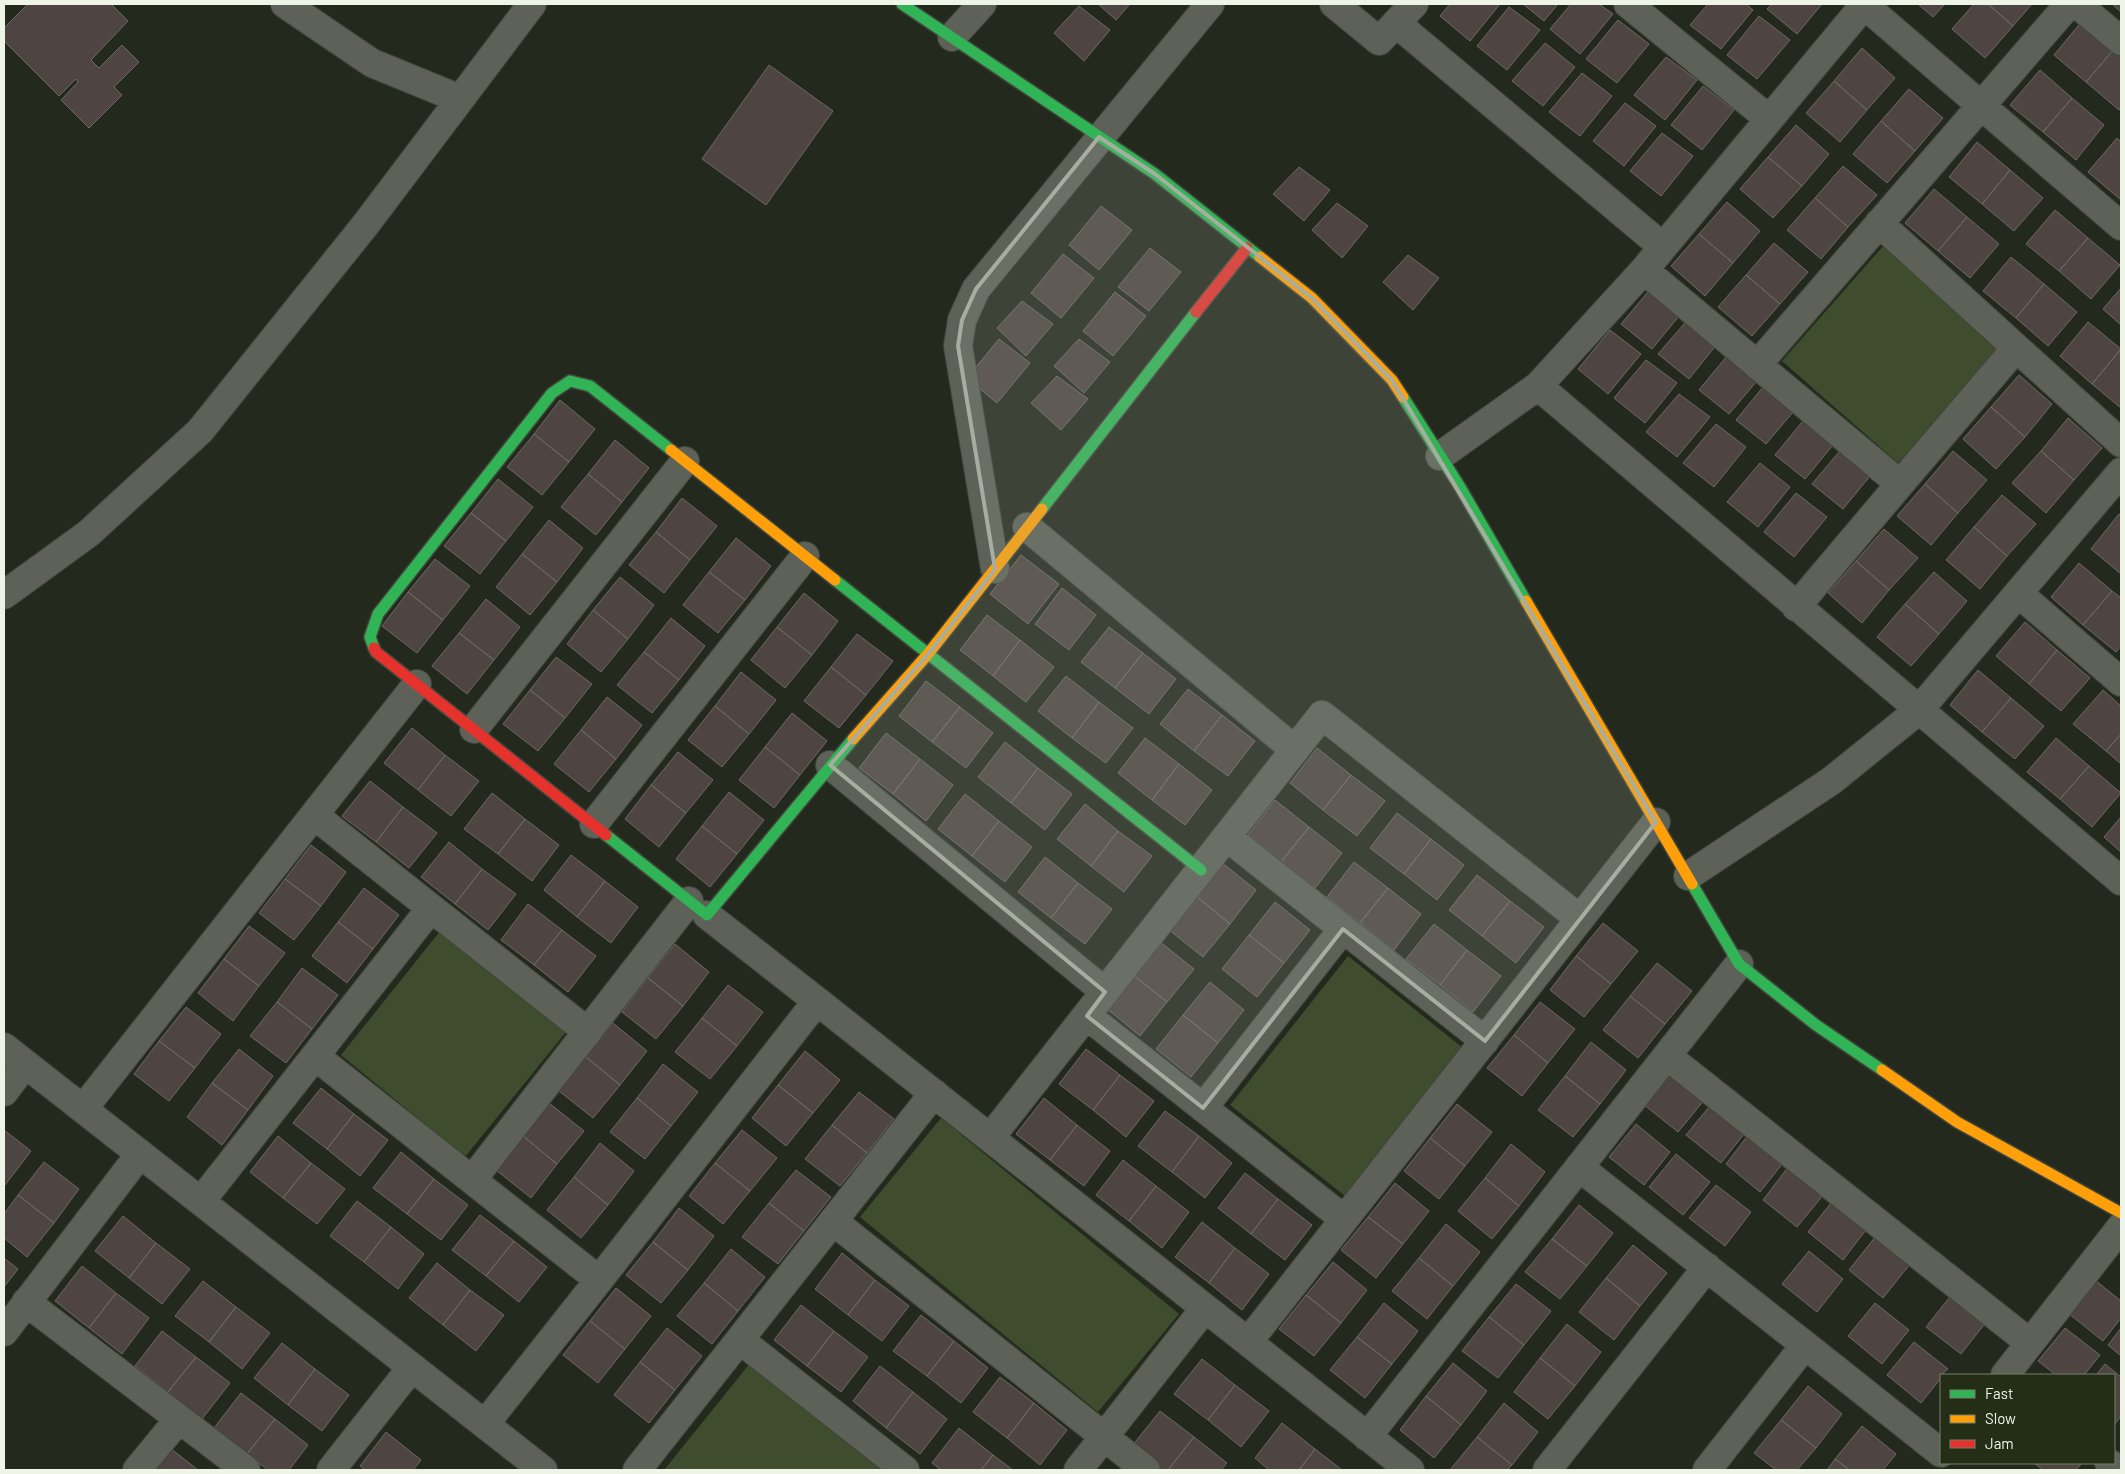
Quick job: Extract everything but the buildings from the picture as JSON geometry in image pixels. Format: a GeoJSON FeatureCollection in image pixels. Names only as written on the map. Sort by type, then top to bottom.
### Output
{"type":"FeatureCollection","features":[{"type":"Feature","properties":{"kind":"street"},"geometry":{"type":"LineString","coordinates":[[285,4],[372,63],[460,99]]}},
{"type":"Feature","properties":{"kind":"street"},"geometry":{"type":"LineString","coordinates":[[4,595],[89,533],[200,431],[366,224],[532,4]]}},
{"type":"Feature","properties":{"kind":"street"},"geometry":{"type":"LineString","coordinates":[[902,4],[1155,174],[1312,298],[1392,380],[1440,456],[1739,964],[1816,1025],[1957,1122],[2121,1213]]}},
{"type":"Feature","properties":{"kind":"street"},"geometry":{"type":"LineString","coordinates":[[952,37],[982,4]]}},
{"type":"Feature","properties":{"kind":"street"},"geometry":{"type":"LineString","coordinates":[[994,569],[958,346],[962,320],[976,289],[1210,4]]}},
{"type":"Feature","properties":{"kind":"street"},"geometry":{"type":"LineString","coordinates":[[1334,4],[1379,41],[1405,14],[1663,247]]}},
{"type":"Feature","properties":{"kind":"street"},"geometry":{"type":"LineString","coordinates":[[1628,4],[1769,119]]}},
{"type":"Feature","properties":{"kind":"street"},"geometry":{"type":"LineString","coordinates":[[1440,456],[1538,386],[1644,270],[1864,4],[2121,226]]}},
{"type":"Feature","properties":{"kind":"street"},"geometry":{"type":"LineString","coordinates":[[1757,365],[2068,4]]}},
{"type":"Feature","properties":{"kind":"street"},"geometry":{"type":"LineString","coordinates":[[2077,4],[2121,41]]}},
{"type":"Feature","properties":{"kind":"street"},"geometry":{"type":"LineString","coordinates":[[1879,223],[2121,443]]}},
{"type":"Feature","properties":{"kind":"street"},"geometry":{"type":"LineString","coordinates":[[472,1180],[588,1032],[928,654],[1247,248]]}},
{"type":"Feature","properties":{"kind":"street"},"geometry":{"type":"LineString","coordinates":[[1644,270],[1900,484]]}},
{"type":"Feature","properties":{"kind":"street"},"geometry":{"type":"LineString","coordinates":[[1796,606],[2016,348]]}},
{"type":"Feature","properties":{"kind":"street"},"geometry":{"type":"LineString","coordinates":[[1201,870],[590,386],[570,381],[552,393],[378,614],[370,637],[376,652],[1410,1470]]}},
{"type":"Feature","properties":{"kind":"street"},"geometry":{"type":"LineString","coordinates":[[1538,386],[2121,881]]}},
{"type":"Feature","properties":{"kind":"street"},"geometry":{"type":"LineString","coordinates":[[474,729],[685,461]]}},
{"type":"Feature","properties":{"kind":"street"},"geometry":{"type":"LineString","coordinates":[[1688,876],[1831,781],[1919,710],[2018,593],[2118,481]]}},
{"type":"Feature","properties":{"kind":"street"},"geometry":{"type":"LineString","coordinates":[[1027,527],[1295,750]]}},
{"type":"Feature","properties":{"kind":"street"},"geometry":{"type":"LineString","coordinates":[[594,824],[805,556]]}},
{"type":"Feature","properties":{"kind":"street"},"geometry":{"type":"LineString","coordinates":[[2018,593],[2121,682]]}},
{"type":"Feature","properties":{"kind":"street"},"geometry":{"type":"LineString","coordinates":[[83,1109],[417,684]]}},
{"type":"Feature","properties":{"kind":"street"},"geometry":{"type":"LineString","coordinates":[[990,1138],[1322,715],[1580,919]]}},
{"type":"Feature","properties":{"kind":"street"},"geometry":{"type":"LineString","coordinates":[[830,765],[1105,992]]}},
{"type":"Feature","properties":{"kind":"street"},"geometry":{"type":"LineString","coordinates":[[314,815],[588,1032]]}},
{"type":"Feature","properties":{"kind":"street"},"geometry":{"type":"LineString","coordinates":[[1248,1342],[1656,822]]}},
{"type":"Feature","properties":{"kind":"street"},"geometry":{"type":"LineString","coordinates":[[1227,837],[1485,1041]]}},
{"type":"Feature","properties":{"kind":"street"},"geometry":{"type":"LineString","coordinates":[[201,1201],[431,908]]}},
{"type":"Feature","properties":{"kind":"street"},"geometry":{"type":"LineString","coordinates":[[1203,1108],[1343,929]]}},
{"type":"Feature","properties":{"kind":"street"},"geometry":{"type":"LineString","coordinates":[[1367,1437],[1739,964]]}},
{"type":"Feature","properties":{"kind":"street"},"geometry":{"type":"LineString","coordinates":[[484,1424],[817,1001]]}},
{"type":"Feature","properties":{"kind":"street"},"geometry":{"type":"LineString","coordinates":[[1086,1016],[1344,1219]]}},
{"type":"Feature","properties":{"kind":"street"},"geometry":{"type":"LineString","coordinates":[[4,1047],[412,1367],[537,1468]]}},
{"type":"Feature","properties":{"kind":"street"},"geometry":{"type":"LineString","coordinates":[[315,1056],[598,1280]]}},
{"type":"Feature","properties":{"kind":"street"},"geometry":{"type":"LineString","coordinates":[[1667,1056],[2030,1343]]}},
{"type":"Feature","properties":{"kind":"street"},"geometry":{"type":"LineString","coordinates":[[4,1092],[25,1064]]}},
{"type":"Feature","properties":{"kind":"street"},"geometry":{"type":"LineString","coordinates":[[637,1470],[934,1093]]}},
{"type":"Feature","properties":{"kind":"street"},"geometry":{"type":"LineString","coordinates":[[4,1332],[140,1154]]}},
{"type":"Feature","properties":{"kind":"street"},"geometry":{"type":"LineString","coordinates":[[1580,1167],[1940,1453]]}},
{"type":"Feature","properties":{"kind":"street"},"geometry":{"type":"LineString","coordinates":[[833,1221],[1146,1470]]}},
{"type":"Feature","properties":{"kind":"street"},"geometry":{"type":"LineString","coordinates":[[2006,1374],[2121,1227]]}},
{"type":"Feature","properties":{"kind":"street"},"geometry":{"type":"LineString","coordinates":[[1547,1470],[1707,1267]]}},
{"type":"Feature","properties":{"kind":"street"},"geometry":{"type":"LineString","coordinates":[[26,1302],[246,1470]]}},
{"type":"Feature","properties":{"kind":"street"},"geometry":{"type":"LineString","coordinates":[[1078,1470],[1205,1308]]}},
{"type":"Feature","properties":{"kind":"street"},"geometry":{"type":"LineString","coordinates":[[740,1340],[905,1470]]}},
{"type":"Feature","properties":{"kind":"street"},"geometry":{"type":"LineString","coordinates":[[1707,1470],[1805,1345]]}},
{"type":"Feature","properties":{"kind":"street"},"geometry":{"type":"LineString","coordinates":[[331,1470],[412,1367]]}},
{"type":"Feature","properties":{"kind":"street"},"geometry":{"type":"LineString","coordinates":[[137,1470],[179,1419]]}},
{"type":"Feature","properties":{"kind":"street"},"geometry":{"type":"LineString","coordinates":[[1930,1470],[1940,1455]]}},
{"type":"Feature","properties":{"kind":"highlighted area"},"geometry":{"type":"Polygon","coordinates":[[[1099,137],[1155,174],[1312,298],[1392,380],[1656,822],[1485,1041],[1343,929],[1203,1108],[1087,1016],[1105,992],[830,765],[928,654],[995,569],[958,346],[962,320],[976,289],[1099,137]]]}},
{"type":"Feature","properties":{"kind":"green space"},"geometry":{"type":"Polygon","coordinates":[[[1884,245],[2000,348],[1898,463],[1782,361],[1884,245]]]}},
{"type":"Feature","properties":{"kind":"green space"},"geometry":{"type":"Polygon","coordinates":[[[441,930],[566,1032],[465,1157],[341,1055],[441,930]]]}},
{"type":"Feature","properties":{"kind":"green space"},"geometry":{"type":"Polygon","coordinates":[[[1348,956],[1463,1048],[1345,1196],[1230,1105],[1348,956]]]}},
{"type":"Feature","properties":{"kind":"green space"},"geometry":{"type":"Polygon","coordinates":[[[941,1118],[1179,1314],[1098,1412],[860,1217],[941,1118]]]}},
{"type":"Feature","properties":{"kind":"green space"},"geometry":{"type":"Polygon","coordinates":[[[751,1362],[885,1470],[664,1470],[751,1362]]]}},
{"type":"Feature","properties":{"kind":"traffic: fast"},"geometry":{"type":"LineString","coordinates":[[902,4],[1155,174],[1260,257]]}},
{"type":"Feature","properties":{"kind":"traffic: fast"},"geometry":{"type":"LineString","coordinates":[[1042,509],[1196,312]]}},
{"type":"Feature","properties":{"kind":"traffic: fast"},"geometry":{"type":"LineString","coordinates":[[374,648],[370,637],[378,614],[552,393],[570,381],[590,386],[671,450]]}},
{"type":"Feature","properties":{"kind":"traffic: fast"},"geometry":{"type":"LineString","coordinates":[[1403,397],[1460,487],[1526,601]]}},
{"type":"Feature","properties":{"kind":"traffic: fast"},"geometry":{"type":"LineString","coordinates":[[835,580],[1201,870]]}},
{"type":"Feature","properties":{"kind":"traffic: fast"},"geometry":{"type":"LineString","coordinates":[[606,835],[707,915],[853,739]]}},
{"type":"Feature","properties":{"kind":"traffic: fast"},"geometry":{"type":"LineString","coordinates":[[1692,884],[1739,964],[1816,1025],[1882,1070]]}},
{"type":"Feature","properties":{"kind":"traffic: slow"},"geometry":{"type":"LineString","coordinates":[[1260,257],[1312,298],[1392,380],[1403,397]]}},
{"type":"Feature","properties":{"kind":"traffic: slow"},"geometry":{"type":"LineString","coordinates":[[671,450],[835,580]]}},
{"type":"Feature","properties":{"kind":"traffic: slow"},"geometry":{"type":"LineString","coordinates":[[853,739],[928,654],[1042,509]]}},
{"type":"Feature","properties":{"kind":"traffic: slow"},"geometry":{"type":"LineString","coordinates":[[1526,601],[1692,884]]}},
{"type":"Feature","properties":{"kind":"traffic: slow"},"geometry":{"type":"LineString","coordinates":[[1882,1070],[1957,1122],[2121,1213]]}},
{"type":"Feature","properties":{"kind":"traffic: jam"},"geometry":{"type":"LineString","coordinates":[[1196,312],[1247,248]]}},
{"type":"Feature","properties":{"kind":"traffic: jam"},"geometry":{"type":"LineString","coordinates":[[374,648],[376,652],[606,835]]}}]}
